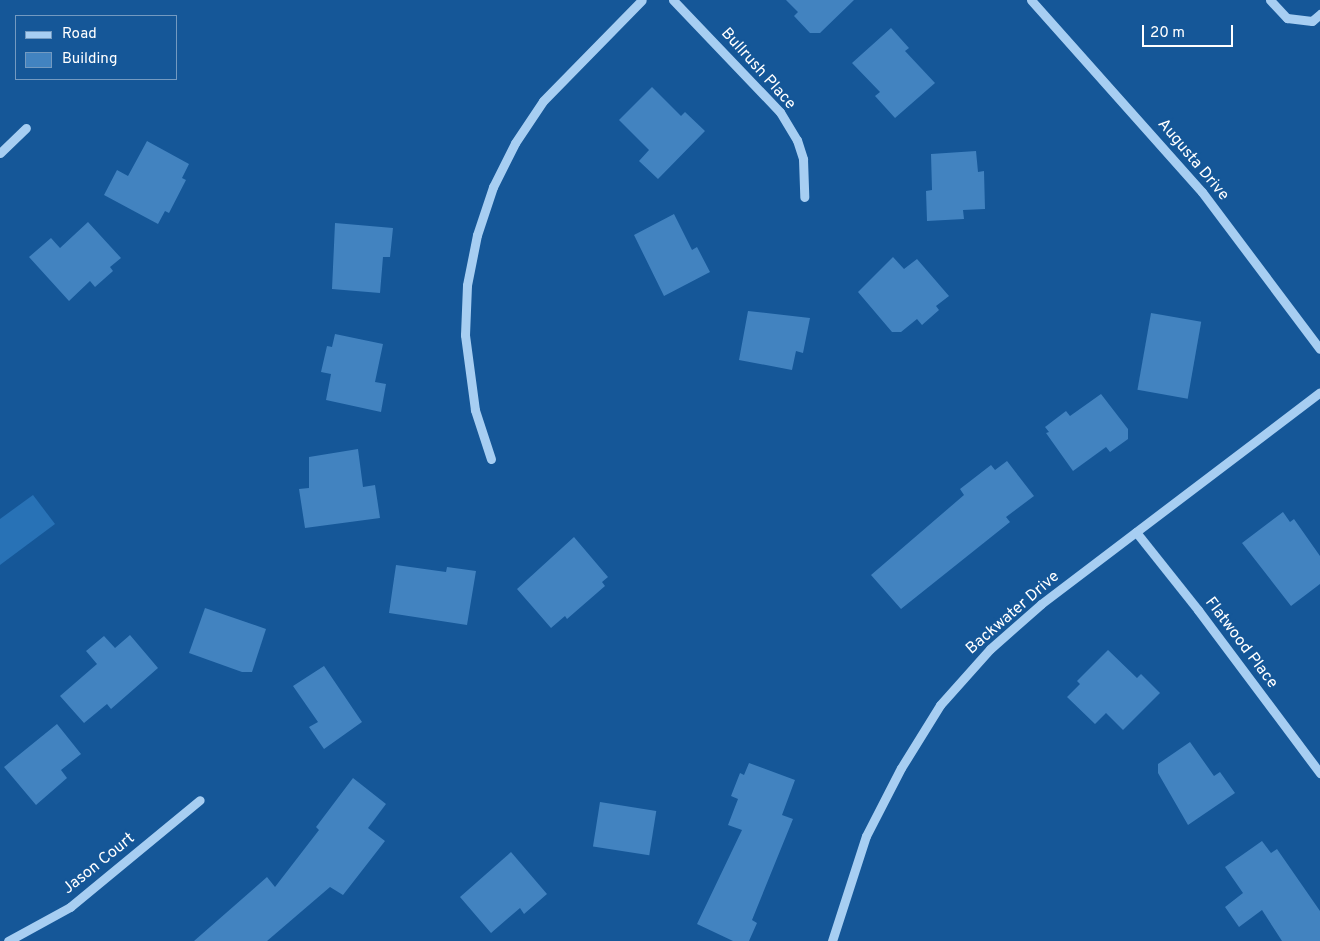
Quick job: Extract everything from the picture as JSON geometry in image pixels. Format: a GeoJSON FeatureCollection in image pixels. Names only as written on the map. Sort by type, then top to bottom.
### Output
{"type":"FeatureCollection","features":[{"type":"Feature","properties":{"kind":"street"},"geometry":{"type":"LineString","coordinates":[[491,459],[475,410],[465,335],[467,285],[477,235],[492,187],[515,142],[543,101],[642,0]]}},
{"type":"Feature","properties":{"kind":"street","name":"Bullrush Place"},"geometry":{"type":"LineString","coordinates":[[673,0],[780,112],[797,140],[803,159],[804,197]]}},
{"type":"Feature","properties":{"kind":"street","name":"Augusta Drive"},"geometry":{"type":"LineString","coordinates":[[1031,0],[1202,192],[1320,349]]}},
{"type":"Feature","properties":{"kind":"street"},"geometry":{"type":"LineString","coordinates":[[1270,0],[1287,18],[1312,21],[1320,14]]}},
{"type":"Feature","properties":{"kind":"street"},"geometry":{"type":"LineString","coordinates":[[0,153],[26,128]]}},
{"type":"Feature","properties":{"kind":"street","name":"Backwater Drive"},"geometry":{"type":"LineString","coordinates":[[832,941],[866,836],[904,761],[940,705],[990,649],[1041,604],[1320,392]]}},
{"type":"Feature","properties":{"kind":"street","name":"Flatwood Place"},"geometry":{"type":"LineString","coordinates":[[1136,532],[1198,610],[1320,773]]}},
{"type":"Feature","properties":{"kind":"street","name":"Jason Court"},"geometry":{"type":"LineString","coordinates":[[8,941],[70,907],[200,800]]}},
{"type":"Feature","properties":{"kind":"shaded area"},"geometry":{"type":"Polygon","coordinates":[[[33,495],[55,524],[0,565],[0,519],[33,495]]]}},
{"type":"Feature","properties":{"kind":"building"},"geometry":{"type":"Polygon","coordinates":[[[786,0],[854,0],[820,33],[810,33],[794,16],[798,12],[786,0]]]}},
{"type":"Feature","properties":{"kind":"building"},"geometry":{"type":"Polygon","coordinates":[[[891,28],[909,48],[905,51],[935,83],[895,118],[875,96],[880,92],[852,63],[891,28]]]}},
{"type":"Feature","properties":{"kind":"building"},"geometry":{"type":"Polygon","coordinates":[[[652,87],[681,116],[685,112],[705,131],[658,179],[639,161],[649,150],[619,120],[652,87]]]}},
{"type":"Feature","properties":{"kind":"building"},"geometry":{"type":"Polygon","coordinates":[[[147,141],[189,164],[182,178],[186,180],[169,213],[165,211],[158,224],[104,195],[117,170],[128,176],[147,141]]]}},
{"type":"Feature","properties":{"kind":"building"},"geometry":{"type":"Polygon","coordinates":[[[976,151],[978,172],[984,171],[985,209],[963,210],[964,219],[927,221],[926,191],[932,190],[931,154],[976,151]]]}},
{"type":"Feature","properties":{"kind":"building"},"geometry":{"type":"Polygon","coordinates":[[[674,214],[692,250],[697,247],[710,272],[664,296],[634,235],[674,214]]]}},
{"type":"Feature","properties":{"kind":"building"},"geometry":{"type":"Polygon","coordinates":[[[88,222],[121,258],[110,267],[113,271],[95,287],[90,281],[69,301],[29,257],[51,238],[60,248],[88,222]]]}},
{"type":"Feature","properties":{"kind":"building"},"geometry":{"type":"Polygon","coordinates":[[[335,223],[393,228],[390,257],[383,257],[380,293],[332,289],[335,223]]]}},
{"type":"Feature","properties":{"kind":"building"},"geometry":{"type":"Polygon","coordinates":[[[893,257],[904,269],[917,259],[949,296],[936,306],[939,310],[922,325],[917,319],[901,332],[892,332],[858,292],[893,257]]]}},
{"type":"Feature","properties":{"kind":"building"},"geometry":{"type":"Polygon","coordinates":[[[748,311],[810,318],[803,353],[796,351],[792,370],[739,360],[748,311]]]}},
{"type":"Feature","properties":{"kind":"building"},"geometry":{"type":"Polygon","coordinates":[[[1151,313],[1201,322],[1188,399],[1137,390],[1151,313]]]}},
{"type":"Feature","properties":{"kind":"building"},"geometry":{"type":"Polygon","coordinates":[[[335,334],[383,344],[375,382],[386,384],[381,412],[326,400],[331,374],[321,372],[327,346],[332,347],[335,334]]]}},
{"type":"Feature","properties":{"kind":"building"},"geometry":{"type":"Polygon","coordinates":[[[1101,394],[1128,429],[1128,439],[1110,452],[1106,447],[1073,471],[1046,433],[1049,432],[1045,427],[1066,411],[1070,416],[1101,394]]]}},
{"type":"Feature","properties":{"kind":"building"},"geometry":{"type":"Polygon","coordinates":[[[358,449],[363,487],[375,485],[380,518],[305,528],[299,489],[309,488],[309,457],[358,449]]]}},
{"type":"Feature","properties":{"kind":"building"},"geometry":{"type":"Polygon","coordinates":[[[1007,461],[1034,496],[1006,517],[1010,522],[901,609],[871,575],[964,495],[960,489],[991,465],[995,470],[1007,461]]]}},
{"type":"Feature","properties":{"kind":"building"},"geometry":{"type":"Polygon","coordinates":[[[1283,512],[1290,522],[1294,519],[1320,556],[1320,584],[1291,606],[1242,543],[1283,512]]]}},
{"type":"Feature","properties":{"kind":"building"},"geometry":{"type":"Polygon","coordinates":[[[574,537],[608,577],[602,582],[605,586],[567,619],[565,616],[551,628],[517,589],[574,537]]]}},
{"type":"Feature","properties":{"kind":"building"},"geometry":{"type":"Polygon","coordinates":[[[396,565],[446,572],[447,567],[476,571],[467,625],[389,613],[396,565]]]}},
{"type":"Feature","properties":{"kind":"building"},"geometry":{"type":"Polygon","coordinates":[[[205,608],[266,629],[252,672],[242,672],[189,653],[205,608]]]}},
{"type":"Feature","properties":{"kind":"building"},"geometry":{"type":"Polygon","coordinates":[[[130,635],[158,668],[111,709],[107,704],[84,723],[60,696],[97,664],[86,651],[104,636],[115,648],[130,635]]]}},
{"type":"Feature","properties":{"kind":"building"},"geometry":{"type":"Polygon","coordinates":[[[1108,650],[1137,678],[1141,674],[1160,693],[1123,730],[1106,713],[1095,724],[1067,697],[1080,684],[1077,681],[1108,650]]]}},
{"type":"Feature","properties":{"kind":"building"},"geometry":{"type":"Polygon","coordinates":[[[324,666],[362,722],[324,749],[309,727],[318,722],[293,686],[324,666]]]}},
{"type":"Feature","properties":{"kind":"building"},"geometry":{"type":"Polygon","coordinates":[[[57,724],[81,754],[61,770],[67,778],[36,805],[4,767],[57,724]]]}},
{"type":"Feature","properties":{"kind":"building"},"geometry":{"type":"Polygon","coordinates":[[[1190,742],[1214,776],[1220,772],[1235,793],[1188,825],[1158,773],[1158,764],[1190,742]]]}},
{"type":"Feature","properties":{"kind":"building"},"geometry":{"type":"Polygon","coordinates":[[[749,763],[795,780],[782,815],[793,819],[752,920],[757,923],[749,941],[733,941],[697,924],[742,830],[728,825],[738,799],[731,796],[740,773],[744,775],[749,763]]]}},
{"type":"Feature","properties":{"kind":"building"},"geometry":{"type":"Polygon","coordinates":[[[353,778],[386,804],[368,828],[385,841],[343,895],[330,887],[267,941],[194,941],[267,877],[275,887],[319,830],[316,827],[353,778]]]}},
{"type":"Feature","properties":{"kind":"building"},"geometry":{"type":"Polygon","coordinates":[[[600,802],[656,811],[649,855],[593,846],[600,802]]]}},
{"type":"Feature","properties":{"kind":"building"},"geometry":{"type":"Polygon","coordinates":[[[1262,841],[1271,853],[1277,849],[1320,911],[1320,941],[1282,941],[1262,910],[1239,927],[1225,907],[1243,893],[1225,867],[1262,841]]]}},
{"type":"Feature","properties":{"kind":"building"},"geometry":{"type":"Polygon","coordinates":[[[511,852],[547,894],[524,914],[520,908],[491,933],[460,897],[511,852]]]}}]}
